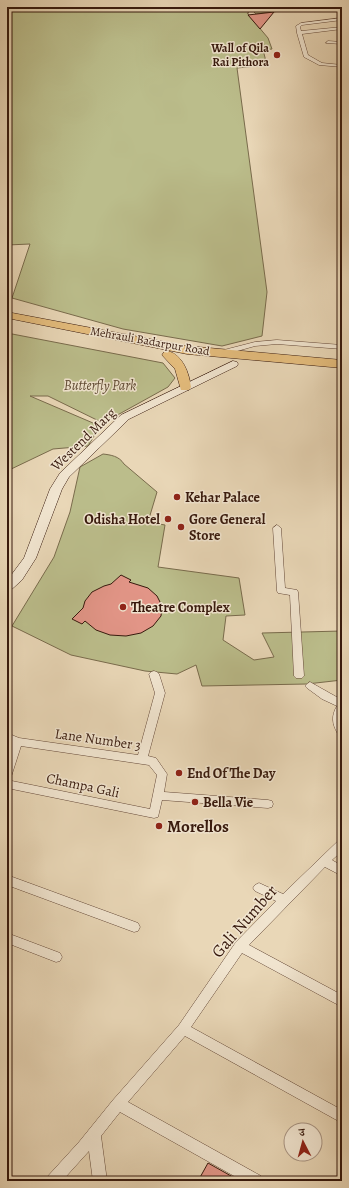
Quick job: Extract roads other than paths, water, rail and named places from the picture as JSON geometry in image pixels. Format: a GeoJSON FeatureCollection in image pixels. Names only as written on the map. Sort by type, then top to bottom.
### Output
{"type":"FeatureCollection","features":[{"type":"Feature","properties":{"kind":"main road","name":"Mehrauli Badarpur Road"},"geometry":{"type":"LineString","coordinates":[[7,315],[187,350],[342,364]]}},
{"type":"Feature","properties":{"kind":"main road","name":"Mehrauli Badarpur Road"},"geometry":{"type":"LineString","coordinates":[[7,324],[168,355],[232,364],[272,366],[342,374]]}},
{"type":"Feature","properties":{"kind":"main road"},"geometry":{"type":"LineString","coordinates":[[168,355],[180,365],[184,375],[185,387]]}},
{"type":"Feature","properties":{"kind":"street"},"geometry":{"type":"LineString","coordinates":[[342,18],[298,25],[306,56],[321,64],[342,66]]}},
{"type":"Feature","properties":{"kind":"street"},"geometry":{"type":"LineString","coordinates":[[299,33],[342,28]]}},
{"type":"Feature","properties":{"kind":"street"},"geometry":{"type":"LineString","coordinates":[[328,42],[342,43]]}},
{"type":"Feature","properties":{"kind":"street"},"geometry":{"type":"LineString","coordinates":[[223,353],[266,342],[342,347]]}},
{"type":"Feature","properties":{"kind":"street","name":"Westend Marg"},"geometry":{"type":"LineString","coordinates":[[7,586],[17,577],[30,558],[56,489],[64,475],[125,417],[232,364]]}},
{"type":"Feature","properties":{"kind":"street"},"geometry":{"type":"LineString","coordinates":[[277,528],[281,591],[294,592],[299,676]]}},
{"type":"Feature","properties":{"kind":"street"},"geometry":{"type":"LineString","coordinates":[[142,760],[160,693],[154,674]]}},
{"type":"Feature","properties":{"kind":"street"},"geometry":{"type":"LineString","coordinates":[[310,686],[325,696],[342,704],[339,709],[337,722],[342,731]]}},
{"type":"Feature","properties":{"kind":"street"},"geometry":{"type":"LineString","coordinates":[[7,774],[12,740]]}},
{"type":"Feature","properties":{"kind":"street","name":"Lane Number 3"},"geometry":{"type":"LineString","coordinates":[[12,740],[152,761],[162,774],[154,814]]}},
{"type":"Feature","properties":{"kind":"street","name":"Champa Gali"},"geometry":{"type":"LineString","coordinates":[[7,784],[154,814]]}},
{"type":"Feature","properties":{"kind":"street"},"geometry":{"type":"LineString","coordinates":[[158,796],[268,804]]}},
{"type":"Feature","properties":{"kind":"street","name":"Gali Number"},"geometry":{"type":"LineString","coordinates":[[53,1181],[94,1135],[118,1104],[182,1029],[240,946],[323,861],[342,844]]}},
{"type":"Feature","properties":{"kind":"street"},"geometry":{"type":"LineString","coordinates":[[323,861],[342,871]]}},
{"type":"Feature","properties":{"kind":"street"},"geometry":{"type":"LineString","coordinates":[[7,880],[134,927]]}},
{"type":"Feature","properties":{"kind":"street"},"geometry":{"type":"LineString","coordinates":[[259,888],[284,900]]}},
{"type":"Feature","properties":{"kind":"street"},"geometry":{"type":"LineString","coordinates":[[7,938],[56,957]]}},
{"type":"Feature","properties":{"kind":"street"},"geometry":{"type":"LineString","coordinates":[[240,946],[342,1001]]}},
{"type":"Feature","properties":{"kind":"street"},"geometry":{"type":"LineString","coordinates":[[182,1029],[342,1117]]}},
{"type":"Feature","properties":{"kind":"street"},"geometry":{"type":"LineString","coordinates":[[118,1104],[256,1181]]}},
{"type":"Feature","properties":{"kind":"street"},"geometry":{"type":"LineString","coordinates":[[94,1135],[100,1181]]}},
{"type":"Feature","properties":{"kind":"place","name":"Wall of Qila Rai Pithora"},"geometry":{"type":"Point","coordinates":[277,55]}},
{"type":"Feature","properties":{"kind":"place","name":"Kehar Palace"},"geometry":{"type":"Point","coordinates":[177,497]}},
{"type":"Feature","properties":{"kind":"place","name":"Odisha Hotel"},"geometry":{"type":"Point","coordinates":[168,519]}},
{"type":"Feature","properties":{"kind":"place","name":"Gore General Store"},"geometry":{"type":"Point","coordinates":[181,527]}},
{"type":"Feature","properties":{"kind":"place","name":"Theatre Complex"},"geometry":{"type":"Point","coordinates":[123,607]}},
{"type":"Feature","properties":{"kind":"place","name":"End Of The Day"},"geometry":{"type":"Point","coordinates":[179,773]}},
{"type":"Feature","properties":{"kind":"place","name":"Bella Vie"},"geometry":{"type":"Point","coordinates":[195,802]}},
{"type":"Feature","properties":{"kind":"place","name":"Morellos"},"geometry":{"type":"Point","coordinates":[159,826]}},
{"type":"Feature","properties":{"kind":"park label","name":"Butterfly Park"},"geometry":{"type":"Point","coordinates":[100,385]}}]}
